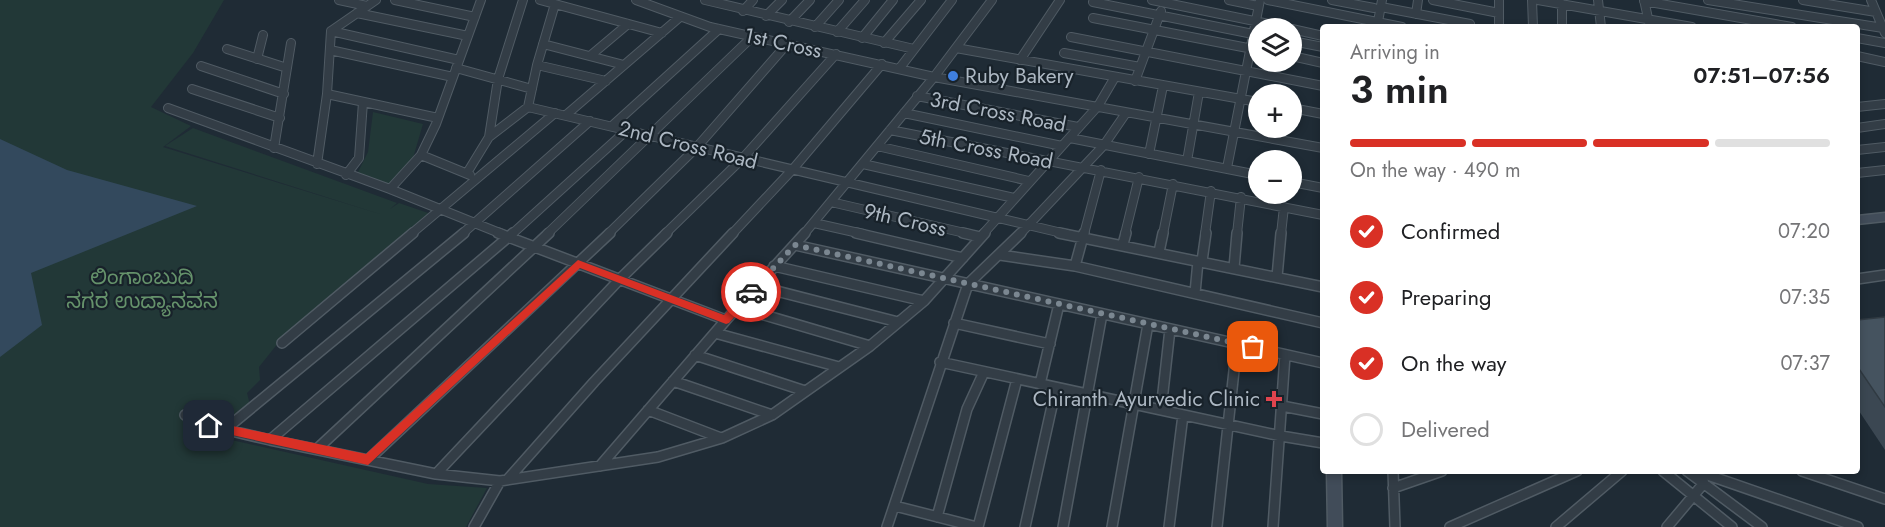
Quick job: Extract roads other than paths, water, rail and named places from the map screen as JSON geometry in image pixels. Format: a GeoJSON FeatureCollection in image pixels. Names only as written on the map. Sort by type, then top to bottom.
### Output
{"type":"FeatureCollection","features":[{"type":"Feature","properties":{"kind":"street"},"geometry":{"type":"LineString","coordinates":[[339,0],[367,6]]}},
{"type":"Feature","properties":{"kind":"street"},"geometry":{"type":"LineString","coordinates":[[318,164],[332,31],[376,0]]}},
{"type":"Feature","properties":{"kind":"street"},"geometry":{"type":"LineString","coordinates":[[395,0],[475,17]]}},
{"type":"Feature","properties":{"kind":"street"},"geometry":{"type":"LineString","coordinates":[[390,189],[421,155],[438,118],[481,0]]}},
{"type":"Feature","properties":{"kind":"street"},"geometry":{"type":"LineString","coordinates":[[489,137],[498,79],[523,0]]}},
{"type":"Feature","properties":{"kind":"street"},"geometry":{"type":"LineString","coordinates":[[540,0],[662,33]]}},
{"type":"Feature","properties":{"kind":"street","name":"1st Cross"},"geometry":{"type":"LineString","coordinates":[[636,0],[718,29],[934,76]]}},
{"type":"Feature","properties":{"kind":"street"},"geometry":{"type":"LineString","coordinates":[[705,0],[725,3],[743,11],[914,49]]}},
{"type":"Feature","properties":{"kind":"street"},"geometry":{"type":"LineString","coordinates":[[743,11],[753,0]]}},
{"type":"Feature","properties":{"kind":"street"},"geometry":{"type":"LineString","coordinates":[[766,16],[782,0]]}},
{"type":"Feature","properties":{"kind":"street"},"geometry":{"type":"LineString","coordinates":[[789,21],[810,0]]}},
{"type":"Feature","properties":{"kind":"street"},"geometry":{"type":"LineString","coordinates":[[815,27],[839,0]]}},
{"type":"Feature","properties":{"kind":"street"},"geometry":{"type":"LineString","coordinates":[[837,32],[865,0]]}},
{"type":"Feature","properties":{"kind":"street"},"geometry":{"type":"LineString","coordinates":[[862,38],[893,0]]}},
{"type":"Feature","properties":{"kind":"street"},"geometry":{"type":"LineString","coordinates":[[884,43],[921,0]]}},
{"type":"Feature","properties":{"kind":"street"},"geometry":{"type":"LineString","coordinates":[[899,69],[952,0]]}},
{"type":"Feature","properties":{"kind":"street"},"geometry":{"type":"LineString","coordinates":[[600,466],[737,307],[814,223],[934,76],[992,0]]}},
{"type":"Feature","properties":{"kind":"street"},"geometry":{"type":"LineString","coordinates":[[1020,60],[1060,0]]}},
{"type":"Feature","properties":{"kind":"street"},"geometry":{"type":"LineString","coordinates":[[1152,0],[1248,20]]}},
{"type":"Feature","properties":{"kind":"street"},"geometry":{"type":"LineString","coordinates":[[1229,0],[1259,3],[1256,18]]}},
{"type":"Feature","properties":{"kind":"street"},"geometry":{"type":"LineString","coordinates":[[1268,0],[1374,24]]}},
{"type":"Feature","properties":{"kind":"street"},"geometry":{"type":"LineString","coordinates":[[1332,0],[1465,24]]}},
{"type":"Feature","properties":{"kind":"street"},"geometry":{"type":"LineString","coordinates":[[1368,0],[1379,7]]}},
{"type":"Feature","properties":{"kind":"street"},"geometry":{"type":"LineString","coordinates":[[1416,14],[1418,0]]}},
{"type":"Feature","properties":{"kind":"street"},"geometry":{"type":"LineString","coordinates":[[1432,0],[1470,4],[1499,13]]}},
{"type":"Feature","properties":{"kind":"street"},"geometry":{"type":"LineString","coordinates":[[1499,0],[1499,24]]}},
{"type":"Feature","properties":{"kind":"street"},"geometry":{"type":"LineString","coordinates":[[1532,0],[1533,24]]}},
{"type":"Feature","properties":{"kind":"street"},"geometry":{"type":"LineString","coordinates":[[1539,0],[1650,23],[1644,0],[1776,24]]}},
{"type":"Feature","properties":{"kind":"street"},"geometry":{"type":"LineString","coordinates":[[1598,0],[1601,24]]}},
{"type":"Feature","properties":{"kind":"street"},"geometry":{"type":"LineString","coordinates":[[1708,0],[1844,24]]}},
{"type":"Feature","properties":{"kind":"street"},"geometry":{"type":"LineString","coordinates":[[1803,0],[1876,12]]}},
{"type":"Feature","properties":{"kind":"street"},"geometry":{"type":"LineString","coordinates":[[1871,0],[1884,31]]}},
{"type":"Feature","properties":{"kind":"street"},"geometry":{"type":"LineString","coordinates":[[1134,81],[1165,1]]}},
{"type":"Feature","properties":{"kind":"street"},"geometry":{"type":"LineString","coordinates":[[1093,2],[1248,34]]}},
{"type":"Feature","properties":{"kind":"street"},"geometry":{"type":"LineString","coordinates":[[467,173],[489,137],[528,107],[537,65],[555,4]]}},
{"type":"Feature","properties":{"kind":"street"},"geometry":{"type":"LineString","coordinates":[[1470,4],[1470,24]]}},
{"type":"Feature","properties":{"kind":"street"},"geometry":{"type":"LineString","coordinates":[[1562,4],[1562,24]]}},
{"type":"Feature","properties":{"kind":"street"},"geometry":{"type":"LineString","coordinates":[[1378,24],[1379,7]]}},
{"type":"Feature","properties":{"kind":"street"},"geometry":{"type":"LineString","coordinates":[[357,13],[468,36]]}},
{"type":"Feature","properties":{"kind":"street"},"geometry":{"type":"LineString","coordinates":[[566,115],[680,17]]}},
{"type":"Feature","properties":{"kind":"street"},"geometry":{"type":"LineString","coordinates":[[1093,18],[1248,48]]}},
{"type":"Feature","properties":{"kind":"street"},"geometry":{"type":"LineString","coordinates":[[590,56],[628,24]]}},
{"type":"Feature","properties":{"kind":"street"},"geometry":{"type":"LineString","coordinates":[[1860,27],[1884,31]]}},
{"type":"Feature","properties":{"kind":"street"},"geometry":{"type":"LineString","coordinates":[[612,126],[718,29]]}},
{"type":"Feature","properties":{"kind":"street"},"geometry":{"type":"LineString","coordinates":[[332,31],[459,60]]}},
{"type":"Feature","properties":{"kind":"street"},"geometry":{"type":"LineString","coordinates":[[1302,32],[1320,35]]}},
{"type":"Feature","properties":{"kind":"street"},"geometry":{"type":"LineString","coordinates":[[257,59],[263,35]]}},
{"type":"Feature","properties":{"kind":"street"},"geometry":{"type":"LineString","coordinates":[[317,448],[534,247],[752,37]]}},
{"type":"Feature","properties":{"kind":"street"},"geometry":{"type":"LineString","coordinates":[[1071,37],[1320,86]]}},
{"type":"Feature","properties":{"kind":"street"},"geometry":{"type":"LineString","coordinates":[[1860,39],[1885,43]]}},
{"type":"Feature","properties":{"kind":"street"},"geometry":{"type":"LineString","coordinates":[[274,148],[291,43]]}},
{"type":"Feature","properties":{"kind":"street"},"geometry":{"type":"LineString","coordinates":[[1302,43],[1320,46]]}},
{"type":"Feature","properties":{"kind":"street"},"geometry":{"type":"LineString","coordinates":[[543,44],[624,65]]}},
{"type":"Feature","properties":{"kind":"street"},"geometry":{"type":"LineString","coordinates":[[368,460],[578,264],[697,147],[787,44]]}},
{"type":"Feature","properties":{"kind":"street"},"geometry":{"type":"LineString","coordinates":[[956,48],[1248,100]]}},
{"type":"Feature","properties":{"kind":"street"},"geometry":{"type":"LineString","coordinates":[[227,49],[287,69]]}},
{"type":"Feature","properties":{"kind":"street"},"geometry":{"type":"LineString","coordinates":[[330,50],[453,77]]}},
{"type":"Feature","properties":{"kind":"street"},"geometry":{"type":"LineString","coordinates":[[1064,53],[1140,67]]}},
{"type":"Feature","properties":{"kind":"street"},"geometry":{"type":"LineString","coordinates":[[436,474],[619,280],[743,159],[836,54]]}},
{"type":"Feature","properties":{"kind":"street"},"geometry":{"type":"LineString","coordinates":[[1227,168],[1248,57]]}},
{"type":"Feature","properties":{"kind":"street"},"geometry":{"type":"LineString","coordinates":[[1860,57],[1885,62]]}},
{"type":"Feature","properties":{"kind":"street"},"geometry":{"type":"LineString","coordinates":[[1302,58],[1320,62]]}},
{"type":"Feature","properties":{"kind":"street"},"geometry":{"type":"LineString","coordinates":[[474,527],[504,480],[793,169],[882,64]]}},
{"type":"Feature","properties":{"kind":"street"},"geometry":{"type":"LineString","coordinates":[[537,65],[606,81]]}},
{"type":"Feature","properties":{"kind":"street"},"geometry":{"type":"LineString","coordinates":[[201,66],[284,94]]}},
{"type":"Feature","properties":{"kind":"street"},"geometry":{"type":"LineString","coordinates":[[456,68],[532,89]]}},
{"type":"Feature","properties":{"kind":"street"},"geometry":{"type":"LineString","coordinates":[[934,76],[1320,147]]}},
{"type":"Feature","properties":{"kind":"street"},"geometry":{"type":"LineString","coordinates":[[185,415],[209,426],[436,474],[504,480],[658,457],[722,438],[772,415],[870,346],[924,301],[1098,106],[1114,77]]}},
{"type":"Feature","properties":{"kind":"street"},"geometry":{"type":"LineString","coordinates":[[1149,154],[1163,86]]}},
{"type":"Feature","properties":{"kind":"street"},"geometry":{"type":"LineString","coordinates":[[192,89],[280,118]]}},
{"type":"Feature","properties":{"kind":"street"},"geometry":{"type":"LineString","coordinates":[[1187,160],[1199,92]]}},
{"type":"Feature","properties":{"kind":"street"},"geometry":{"type":"LineString","coordinates":[[327,94],[438,118]]}},
{"type":"Feature","properties":{"kind":"street","name":"3rd Cross Road"},"geometry":{"type":"LineString","coordinates":[[917,96],[1078,127]]}},
{"type":"Feature","properties":{"kind":"street"},"geometry":{"type":"LineString","coordinates":[[346,175],[359,158],[363,102]]}},
{"type":"Feature","properties":{"kind":"street"},"geometry":{"type":"LineString","coordinates":[[1860,106],[1885,104]]}},
{"type":"Feature","properties":{"kind":"street","name":"2nd Cross Road"},"geometry":{"type":"LineString","coordinates":[[528,107],[1025,226],[1123,244],[1320,286]]}},
{"type":"Feature","properties":{"kind":"street"},"geometry":{"type":"LineString","coordinates":[[168,108],[346,175],[390,189],[726,320]]}},
{"type":"Feature","properties":{"kind":"street"},"geometry":{"type":"LineString","coordinates":[[1302,110],[1320,113]]}},
{"type":"Feature","properties":{"kind":"street"},"geometry":{"type":"LineString","coordinates":[[282,343],[442,211],[555,113]]}},
{"type":"Feature","properties":{"kind":"street"},"geometry":{"type":"LineString","coordinates":[[904,113],[1062,146]]}},
{"type":"Feature","properties":{"kind":"street"},"geometry":{"type":"LineString","coordinates":[[887,527],[940,362],[968,284],[1000,255],[1025,226],[1083,168],[1104,145],[1126,113]]}},
{"type":"Feature","properties":{"kind":"street"},"geometry":{"type":"LineString","coordinates":[[224,428],[475,224],[590,121]]}},
{"type":"Feature","properties":{"kind":"street"},"geometry":{"type":"LineString","coordinates":[[1860,128],[1885,124]]}},
{"type":"Feature","properties":{"kind":"street"},"geometry":{"type":"LineString","coordinates":[[270,440],[510,236],[627,130]]}},
{"type":"Feature","properties":{"kind":"street","name":"5th Cross Road"},"geometry":{"type":"LineString","coordinates":[[890,130],[1083,168]]}},
{"type":"Feature","properties":{"kind":"street"},"geometry":{"type":"LineString","coordinates":[[1070,138],[1248,173]]}},
{"type":"Feature","properties":{"kind":"street"},"geometry":{"type":"LineString","coordinates":[[877,146],[1029,181]]}},
{"type":"Feature","properties":{"kind":"street"},"geometry":{"type":"LineString","coordinates":[[1860,150],[1885,147]]}},
{"type":"Feature","properties":{"kind":"street"},"geometry":{"type":"LineString","coordinates":[[421,155],[480,178]]}},
{"type":"Feature","properties":{"kind":"street"},"geometry":{"type":"LineString","coordinates":[[863,164],[1014,198]]}},
{"type":"Feature","properties":{"kind":"street"},"geometry":{"type":"LineString","coordinates":[[1083,168],[1212,191],[1320,214]]}},
{"type":"Feature","properties":{"kind":"street"},"geometry":{"type":"LineString","coordinates":[[1075,266],[1101,170]]}},
{"type":"Feature","properties":{"kind":"street"},"geometry":{"type":"LineString","coordinates":[[1860,173],[1885,170]]}},
{"type":"Feature","properties":{"kind":"street"},"geometry":{"type":"LineString","coordinates":[[1123,244],[1139,177]]}},
{"type":"Feature","properties":{"kind":"street"},"geometry":{"type":"LineString","coordinates":[[1159,252],[1173,184]]}},
{"type":"Feature","properties":{"kind":"street"},"geometry":{"type":"LineString","coordinates":[[1302,184],[1320,187]]}},
{"type":"Feature","properties":{"kind":"street"},"geometry":{"type":"LineString","coordinates":[[1195,293],[1212,191]]}},
{"type":"Feature","properties":{"kind":"street"},"geometry":{"type":"LineString","coordinates":[[1234,268],[1241,197]]}},
{"type":"Feature","properties":{"kind":"street","name":"9th Cross"},"geometry":{"type":"LineString","coordinates":[[831,202],[980,237]]}},
{"type":"Feature","properties":{"kind":"street"},"geometry":{"type":"LineString","coordinates":[[1277,277],[1284,207]]}},
{"type":"Feature","properties":{"kind":"street"},"geometry":{"type":"LineString","coordinates":[[1860,220],[1885,217]]}},
{"type":"Feature","properties":{"kind":"street"},"geometry":{"type":"LineString","coordinates":[[814,223],[963,258]]}},
{"type":"Feature","properties":{"kind":"street"},"geometry":{"type":"LineString","coordinates":[[795,245],[1320,362]]}},
{"type":"Feature","properties":{"kind":"street"},"geometry":{"type":"LineString","coordinates":[[1000,255],[1075,266],[1320,322]]}},
{"type":"Feature","properties":{"kind":"street"},"geometry":{"type":"LineString","coordinates":[[774,267],[924,301]]}},
{"type":"Feature","properties":{"kind":"street"},"geometry":{"type":"LineString","coordinates":[[1860,279],[1885,275]]}},
{"type":"Feature","properties":{"kind":"street"},"geometry":{"type":"LineString","coordinates":[[757,286],[898,322]]}},
{"type":"Feature","properties":{"kind":"street"},"geometry":{"type":"LineString","coordinates":[[1040,384],[1059,304]]}},
{"type":"Feature","properties":{"kind":"street"},"geometry":{"type":"LineString","coordinates":[[737,307],[870,346]]}},
{"type":"Feature","properties":{"kind":"street"},"geometry":{"type":"LineString","coordinates":[[1063,527],[1102,314]]}},
{"type":"Feature","properties":{"kind":"street"},"geometry":{"type":"LineString","coordinates":[[954,323],[1050,345]]}},
{"type":"Feature","properties":{"kind":"street"},"geometry":{"type":"LineString","coordinates":[[1112,527],[1148,324]]}},
{"type":"Feature","properties":{"kind":"street"},"geometry":{"type":"LineString","coordinates":[[1161,410],[1170,328]]}},
{"type":"Feature","properties":{"kind":"street"},"geometry":{"type":"LineString","coordinates":[[715,333],[839,367]]}},
{"type":"Feature","properties":{"kind":"street"},"geometry":{"type":"LineString","coordinates":[[1217,527],[1237,343]]}},
{"type":"Feature","properties":{"kind":"street"},"geometry":{"type":"LineString","coordinates":[[1273,527],[1285,355]]}},
{"type":"Feature","properties":{"kind":"street"},"geometry":{"type":"LineString","coordinates":[[695,356],[805,391]]}},
{"type":"Feature","properties":{"kind":"street"},"geometry":{"type":"LineString","coordinates":[[940,362],[1135,406],[1320,442]]}},
{"type":"Feature","properties":{"kind":"street"},"geometry":{"type":"LineString","coordinates":[[937,517],[967,409],[984,372]]}},
{"type":"Feature","properties":{"kind":"street"},"geometry":{"type":"LineString","coordinates":[[895,506],[978,527],[1017,379]]}},
{"type":"Feature","properties":{"kind":"street"},"geometry":{"type":"LineString","coordinates":[[673,381],[772,415]]}},
{"type":"Feature","properties":{"kind":"street"},"geometry":{"type":"LineString","coordinates":[[1025,527],[1056,388]]}},
{"type":"Feature","properties":{"kind":"street"},"geometry":{"type":"LineString","coordinates":[[1282,406],[1320,413]]}},
{"type":"Feature","properties":{"kind":"street"},"geometry":{"type":"LineString","coordinates":[[648,410],[722,438]]}},
{"type":"Feature","properties":{"kind":"street"},"geometry":{"type":"LineString","coordinates":[[1169,527],[1183,415]]}},
{"type":"Feature","properties":{"kind":"street"},"geometry":{"type":"LineString","coordinates":[[1334,474],[1335,527]]}},
{"type":"Feature","properties":{"kind":"street"},"geometry":{"type":"LineString","coordinates":[[1393,474],[1395,527]]}},
{"type":"Feature","properties":{"kind":"street"},"geometry":{"type":"LineString","coordinates":[[1393,488],[1433,474]]}},
{"type":"Feature","properties":{"kind":"street"},"geometry":{"type":"LineString","coordinates":[[1450,527],[1569,474]]}},
{"type":"Feature","properties":{"kind":"street"},"geometry":{"type":"LineString","coordinates":[[1556,527],[1618,474]]}},
{"type":"Feature","properties":{"kind":"street"},"geometry":{"type":"LineString","coordinates":[[1666,474],[1732,527]]}},
{"type":"Feature","properties":{"kind":"street"},"geometry":{"type":"LineString","coordinates":[[1692,474],[1762,526]]}},
{"type":"Feature","properties":{"kind":"street"},"geometry":{"type":"LineString","coordinates":[[1705,474],[1858,527]]}},
{"type":"Feature","properties":{"kind":"street"},"geometry":{"type":"LineString","coordinates":[[1811,474],[1885,499]]}},
{"type":"Feature","properties":{"kind":"street"},"geometry":{"type":"LineString","coordinates":[[1667,527],[1704,483]]}},
{"type":"Feature","properties":{"kind":"water"},"geometry":{"type":"Polygon","coordinates":[[[0,139],[67,170],[197,206],[31,273],[42,325],[0,357],[0,139]]]}},
{"type":"Feature","properties":{"kind":"place","name":"Ruby Bakery"},"geometry":{"type":"Point","coordinates":[953,76]}},
{"type":"Feature","properties":{"kind":"place","name":"Chiranth Ayurvedic Clinic"},"geometry":{"type":"Point","coordinates":[1274,399]}},
{"type":"Feature","properties":{"kind":"park label","name":"ಲಿಂಗಾಂಬುದಿ ನಗರ ಉದ್ಯಾನವನ"},"geometry":{"type":"Point","coordinates":[142,289]}}]}
